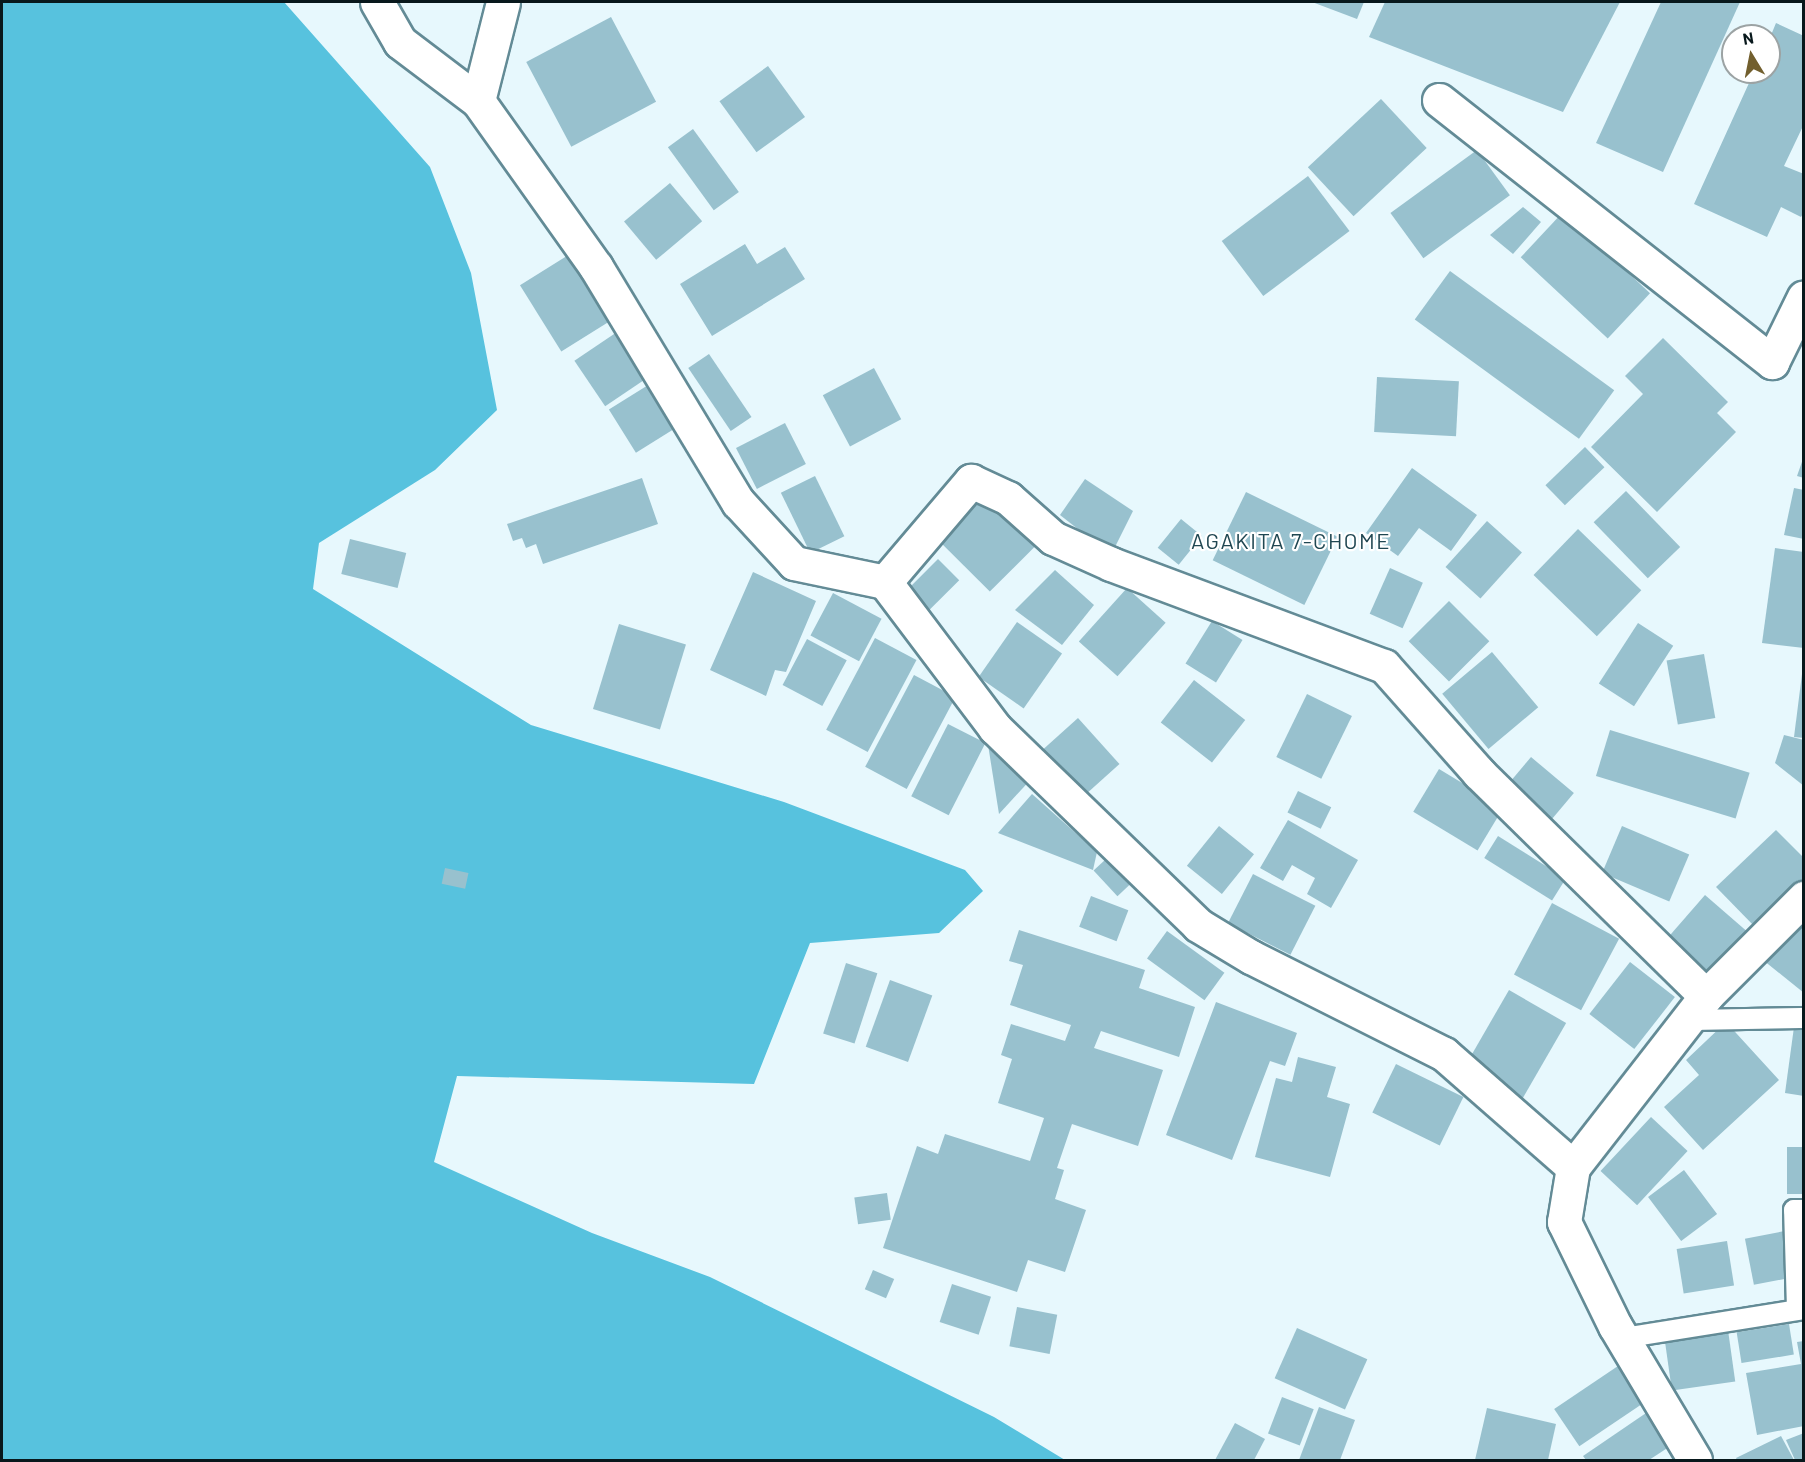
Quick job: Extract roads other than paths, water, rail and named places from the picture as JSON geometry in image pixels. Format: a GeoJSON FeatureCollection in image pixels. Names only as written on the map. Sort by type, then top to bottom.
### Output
{"type":"FeatureCollection","features":[{"type":"Feature","properties":{"kind":"street"},"geometry":{"type":"LineString","coordinates":[[377,2],[400,42],[478,101],[596,267],[738,502],[794,563],[885,582],[995,728],[1198,925],[1251,957],[1444,1054],[1573,1167]]}},
{"type":"Feature","properties":{"kind":"street"},"geometry":{"type":"LineString","coordinates":[[478,101],[503,2]]}},
{"type":"Feature","properties":{"kind":"street"},"geometry":{"type":"LineString","coordinates":[[1439,100],[1773,362],[1803,297]]}},
{"type":"Feature","properties":{"kind":"street"},"geometry":{"type":"LineString","coordinates":[[885,582],[970,481],[1008,498],[1053,538],[1111,564],[1384,666],[1479,773],[1697,1008]]}},
{"type":"Feature","properties":{"kind":"street"},"geometry":{"type":"LineString","coordinates":[[1695,1461],[1623,1338],[1564,1222],[1573,1167],[1697,1008],[1803,898]]}},
{"type":"Feature","properties":{"kind":"lane"},"geometry":{"type":"LineString","coordinates":[[1697,1008],[1803,1018]]}},
{"type":"Feature","properties":{"kind":"lane"},"geometry":{"type":"LineString","coordinates":[[1623,1338],[1800,1309],[1794,1210],[1803,1210]]}},
{"type":"Feature","properties":{"kind":"district","name":"AGAKITA 7-CHOME"},"geometry":{"type":"Point","coordinates":[1291,541]}}]}
